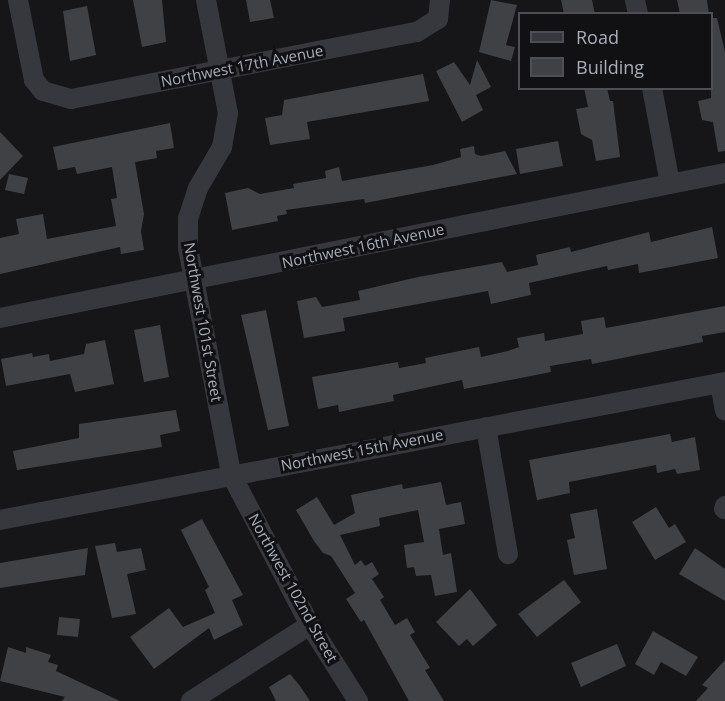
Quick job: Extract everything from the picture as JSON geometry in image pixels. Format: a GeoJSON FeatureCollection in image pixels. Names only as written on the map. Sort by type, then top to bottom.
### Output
{"type":"FeatureCollection","features":[{"type":"Feature","properties":{"kind":"street","name":"Northwest 17th Avenue"},"geometry":{"type":"LineString","coordinates":[[18,0],[34,80],[43,91],[71,99],[417,32],[439,9]]}},
{"type":"Feature","properties":{"kind":"street","name":"Northwest 101st Street"},"geometry":{"type":"LineString","coordinates":[[206,0],[228,113],[222,147],[198,188],[188,218],[188,248],[231,474]]}},
{"type":"Feature","properties":{"kind":"street"},"geometry":{"type":"LineString","coordinates":[[652,90],[670,183]]}},
{"type":"Feature","properties":{"kind":"street","name":"Northwest 16th Avenue"},"geometry":{"type":"LineString","coordinates":[[0,318],[725,173]]}},
{"type":"Feature","properties":{"kind":"street"},"geometry":{"type":"LineString","coordinates":[[722,383],[725,411]]}},
{"type":"Feature","properties":{"kind":"street","name":"Northwest 15th Avenue"},"geometry":{"type":"LineString","coordinates":[[0,520],[231,474],[722,383]]}},
{"type":"Feature","properties":{"kind":"street"},"geometry":{"type":"LineString","coordinates":[[486,427],[508,554]]}},
{"type":"Feature","properties":{"kind":"street","name":"Northwest 102nd Street"},"geometry":{"type":"LineString","coordinates":[[231,474],[310,625],[358,701]]}},
{"type":"Feature","properties":{"kind":"street"},"geometry":{"type":"LineString","coordinates":[[191,701],[310,625]]}},
{"type":"Feature","properties":{"kind":"building"},"geometry":{"type":"Polygon","coordinates":[[[133,0],[162,0],[166,42],[142,47],[133,0]]]}},
{"type":"Feature","properties":{"kind":"building"},"geometry":{"type":"Polygon","coordinates":[[[246,0],[270,0],[274,18],[250,22],[246,0]]]}},
{"type":"Feature","properties":{"kind":"building"},"geometry":{"type":"Polygon","coordinates":[[[491,0],[517,5],[506,45],[515,47],[511,61],[479,52],[491,0]]]}},
{"type":"Feature","properties":{"kind":"building"},"geometry":{"type":"Polygon","coordinates":[[[561,0],[592,0],[595,12],[564,12],[561,0]]]}},
{"type":"Feature","properties":{"kind":"building"},"geometry":{"type":"Polygon","coordinates":[[[677,0],[707,0],[709,12],[680,12],[677,0]]]}},
{"type":"Feature","properties":{"kind":"building"},"geometry":{"type":"Polygon","coordinates":[[[87,6],[96,55],[70,61],[63,11],[87,6]]]}},
{"type":"Feature","properties":{"kind":"building"},"geometry":{"type":"Polygon","coordinates":[[[713,18],[717,18],[725,52],[725,151],[718,152],[713,122],[702,120],[698,101],[711,98],[713,18]]]}},
{"type":"Feature","properties":{"kind":"building"},"geometry":{"type":"Polygon","coordinates":[[[477,60],[491,87],[476,95],[483,110],[462,122],[436,71],[454,62],[470,85],[477,60]]]}},
{"type":"Feature","properties":{"kind":"building"},"geometry":{"type":"Polygon","coordinates":[[[423,74],[429,101],[307,122],[310,139],[270,145],[265,118],[282,115],[284,100],[423,74]]]}},
{"type":"Feature","properties":{"kind":"building"},"geometry":{"type":"Polygon","coordinates":[[[584,90],[607,90],[610,101],[613,101],[620,157],[596,161],[592,140],[581,134],[576,109],[588,107],[584,90]]]}},
{"type":"Feature","properties":{"kind":"building"},"geometry":{"type":"Polygon","coordinates":[[[170,123],[174,148],[156,151],[157,158],[135,162],[144,214],[141,231],[144,250],[121,254],[120,247],[0,274],[0,238],[19,234],[16,219],[43,214],[47,239],[116,226],[111,199],[117,198],[112,167],[77,174],[75,167],[58,170],[53,147],[170,123]]]}},
{"type":"Feature","properties":{"kind":"building"},"geometry":{"type":"Polygon","coordinates":[[[0,132],[23,156],[0,180],[0,132]]]}},
{"type":"Feature","properties":{"kind":"building"},"geometry":{"type":"Polygon","coordinates":[[[558,141],[563,166],[520,174],[516,149],[558,141]]]}},
{"type":"Feature","properties":{"kind":"building"},"geometry":{"type":"Polygon","coordinates":[[[474,146],[475,154],[481,156],[505,151],[517,174],[365,203],[364,199],[286,210],[287,214],[277,216],[278,221],[232,230],[225,193],[248,188],[260,194],[294,188],[293,184],[326,178],[325,171],[339,167],[342,181],[433,165],[461,157],[460,149],[474,146]]]}},
{"type":"Feature","properties":{"kind":"building"},"geometry":{"type":"Polygon","coordinates":[[[9,174],[28,178],[24,194],[5,190],[9,174]]]}},
{"type":"Feature","properties":{"kind":"building"},"geometry":{"type":"Polygon","coordinates":[[[712,227],[718,258],[639,273],[638,264],[608,270],[607,266],[529,283],[531,295],[491,304],[488,291],[343,318],[345,331],[304,338],[297,301],[316,297],[322,307],[360,300],[358,291],[418,277],[502,262],[507,272],[538,265],[536,255],[570,247],[571,252],[649,232],[651,242],[712,227]]]}},
{"type":"Feature","properties":{"kind":"building"},"geometry":{"type":"Polygon","coordinates":[[[725,306],[725,332],[702,336],[703,342],[592,364],[591,359],[550,366],[551,372],[464,389],[462,380],[393,395],[394,401],[339,412],[338,405],[318,409],[312,377],[398,362],[399,368],[426,363],[425,358],[479,347],[481,357],[519,347],[517,338],[544,333],[545,341],[583,334],[581,321],[604,317],[606,328],[725,306]]]}},
{"type":"Feature","properties":{"kind":"building"},"geometry":{"type":"Polygon","coordinates":[[[266,310],[289,426],[268,430],[241,315],[266,310]]]}},
{"type":"Feature","properties":{"kind":"building"},"geometry":{"type":"Polygon","coordinates":[[[160,325],[169,377],[144,382],[134,330],[160,325]]]}},
{"type":"Feature","properties":{"kind":"building"},"geometry":{"type":"Polygon","coordinates":[[[105,340],[114,384],[75,392],[70,374],[6,386],[1,359],[32,353],[33,357],[49,354],[50,361],[84,354],[86,344],[105,340]]]}},
{"type":"Feature","properties":{"kind":"building"},"geometry":{"type":"Polygon","coordinates":[[[176,410],[180,431],[160,435],[162,447],[17,470],[13,451],[79,438],[79,424],[176,410]]]}},
{"type":"Feature","properties":{"kind":"building"},"geometry":{"type":"Polygon","coordinates":[[[670,434],[672,442],[695,437],[700,470],[677,474],[675,469],[657,473],[656,465],[569,482],[570,493],[537,500],[529,460],[670,434]]]}},
{"type":"Feature","properties":{"kind":"building"},"geometry":{"type":"Polygon","coordinates":[[[441,482],[446,505],[461,502],[465,524],[439,529],[443,555],[451,553],[457,592],[435,596],[431,575],[416,576],[414,567],[407,568],[404,545],[424,542],[418,510],[379,518],[380,526],[340,535],[355,565],[361,560],[365,566],[372,562],[379,574],[372,579],[384,597],[380,600],[395,625],[407,618],[415,632],[410,635],[430,668],[425,670],[444,701],[409,701],[364,620],[361,622],[346,599],[355,593],[331,556],[323,553],[314,541],[296,510],[317,497],[334,525],[355,513],[351,495],[402,484],[403,489],[441,482]]]}},
{"type":"Feature","properties":{"kind":"building"},"geometry":{"type":"Polygon","coordinates":[[[656,507],[669,528],[675,524],[686,542],[655,560],[632,522],[656,507]]]}},
{"type":"Feature","properties":{"kind":"building"},"geometry":{"type":"Polygon","coordinates":[[[597,509],[607,569],[574,575],[567,540],[575,538],[570,514],[597,509]]]}},
{"type":"Feature","properties":{"kind":"building"},"geometry":{"type":"Polygon","coordinates":[[[202,519],[243,595],[232,600],[243,625],[214,640],[209,628],[154,669],[130,637],[169,608],[183,627],[215,613],[205,590],[209,587],[181,530],[202,519]]]}},
{"type":"Feature","properties":{"kind":"building"},"geometry":{"type":"Polygon","coordinates":[[[115,543],[117,552],[141,548],[146,570],[127,574],[136,614],[112,618],[95,546],[115,543]]]}},
{"type":"Feature","properties":{"kind":"building"},"geometry":{"type":"Polygon","coordinates":[[[88,548],[85,575],[0,588],[0,563],[88,548]]]}},
{"type":"Feature","properties":{"kind":"building"},"geometry":{"type":"Polygon","coordinates":[[[695,548],[725,569],[725,601],[679,574],[695,548]]]}},
{"type":"Feature","properties":{"kind":"building"},"geometry":{"type":"Polygon","coordinates":[[[564,580],[581,602],[537,637],[518,614],[564,580]]]}},
{"type":"Feature","properties":{"kind":"building"},"geometry":{"type":"Polygon","coordinates":[[[470,589],[497,625],[473,646],[467,639],[459,646],[436,622],[470,589]]]}},
{"type":"Feature","properties":{"kind":"building"},"geometry":{"type":"Polygon","coordinates":[[[59,617],[80,619],[78,637],[57,635],[59,617]]]}},
{"type":"Feature","properties":{"kind":"building"},"geometry":{"type":"Polygon","coordinates":[[[653,631],[698,657],[686,676],[661,662],[654,675],[635,664],[653,631]]]}},
{"type":"Feature","properties":{"kind":"building"},"geometry":{"type":"Polygon","coordinates":[[[617,644],[626,666],[581,687],[571,663],[617,644]]]}},
{"type":"Feature","properties":{"kind":"building"},"geometry":{"type":"Polygon","coordinates":[[[8,647],[26,653],[26,647],[51,655],[48,662],[58,665],[56,671],[120,701],[62,701],[65,697],[0,681],[8,647]]]}},
{"type":"Feature","properties":{"kind":"building"},"geometry":{"type":"Polygon","coordinates":[[[725,660],[725,701],[696,701],[708,688],[702,685],[725,660]]]}},
{"type":"Feature","properties":{"kind":"building"},"geometry":{"type":"Polygon","coordinates":[[[290,674],[310,701],[276,701],[269,687],[290,674]]]}}]}
